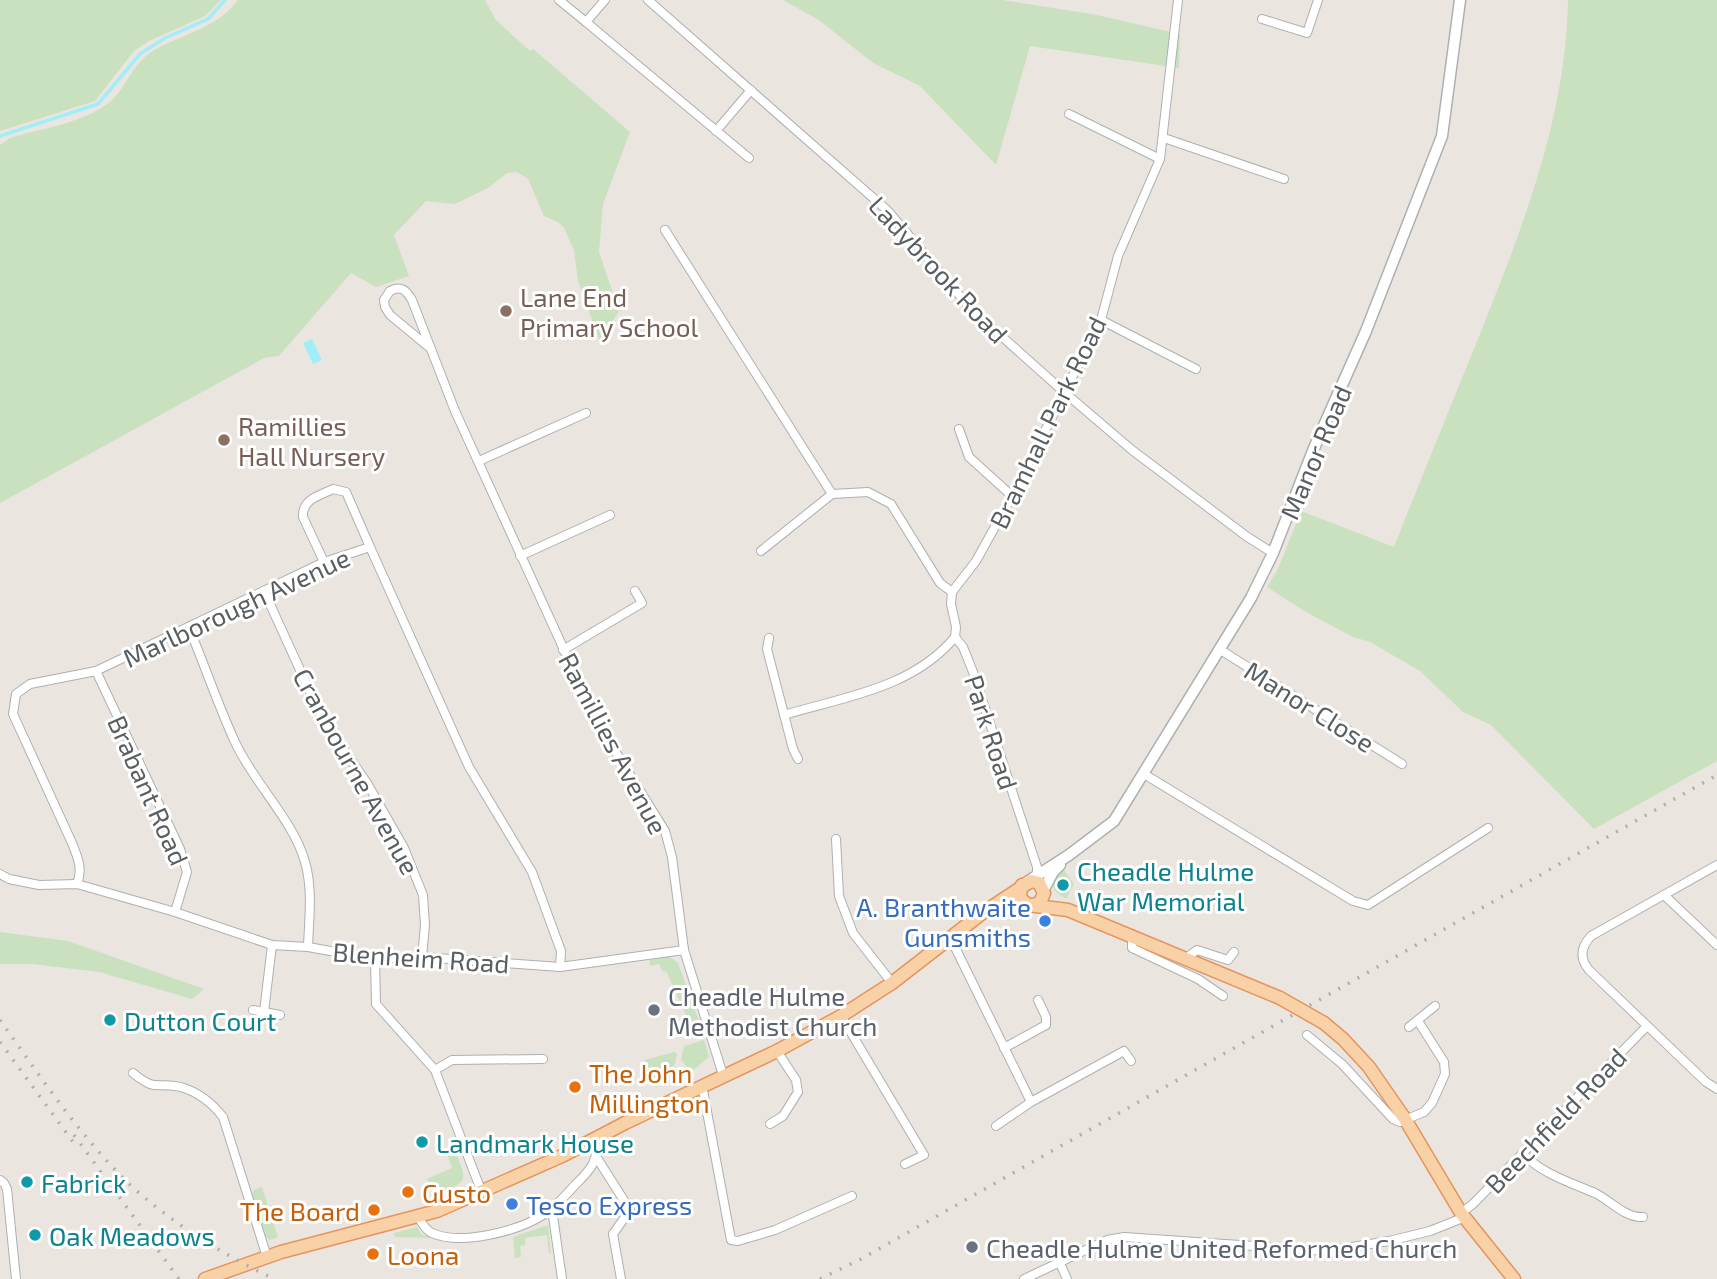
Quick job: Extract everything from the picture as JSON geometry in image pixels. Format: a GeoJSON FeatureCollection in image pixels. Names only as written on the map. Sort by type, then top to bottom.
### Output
{"type":"FeatureCollection","features":[{"type":"Feature","properties":{"kind":"main road"},"geometry":{"type":"LineString","coordinates":[[1029,880],[1020,894],[1028,904],[1068,910],[1132,935],[1280,998],[1324,1023],[1343,1039],[1369,1068],[1405,1119],[1463,1215],[1514,1279]]}},
{"type":"Feature","properties":{"kind":"main road"},"geometry":{"type":"LineString","coordinates":[[205,1279],[224,1276],[267,1257],[418,1217],[482,1193],[562,1156],[702,1085],[777,1051],[841,1016],[892,983],[1029,880],[1035,881],[1068,910]]}},
{"type":"Feature","properties":{"kind":"main road"},"geometry":{"type":"LineString","coordinates":[[981,914],[1040,903],[1044,891]]}},
{"type":"Feature","properties":{"kind":"street"},"geometry":{"type":"LineString","coordinates":[[559,0],[749,158]]}},
{"type":"Feature","properties":{"kind":"street"},"geometry":{"type":"LineString","coordinates":[[586,22],[605,0]]}},
{"type":"Feature","properties":{"kind":"street","name":"Ladybrook Road"},"geometry":{"type":"LineString","coordinates":[[648,0],[888,211],[971,309],[1064,392],[1132,450],[1246,536],[1273,553]]}},
{"type":"Feature","properties":{"kind":"street","name":"Bramhall Park Road"},"geometry":{"type":"LineString","coordinates":[[952,592],[976,561],[1012,496],[1101,320],[1118,256],[1160,159],[1178,0]]}},
{"type":"Feature","properties":{"kind":"street"},"geometry":{"type":"LineString","coordinates":[[1262,19],[1307,33],[1318,0]]}},
{"type":"Feature","properties":{"kind":"street","name":"Manor Road"},"geometry":{"type":"LineString","coordinates":[[1029,880],[1069,855],[1114,821],[1251,598],[1273,553],[1314,449],[1371,318],[1442,136],[1460,0]]}},
{"type":"Feature","properties":{"kind":"street"},"geometry":{"type":"LineString","coordinates":[[716,131],[751,90]]}},
{"type":"Feature","properties":{"kind":"street"},"geometry":{"type":"LineString","coordinates":[[1069,114],[1160,159]]}},
{"type":"Feature","properties":{"kind":"street"},"geometry":{"type":"LineString","coordinates":[[1164,138],[1283,179]]}},
{"type":"Feature","properties":{"kind":"street"},"geometry":{"type":"LineString","coordinates":[[665,230],[832,494]]}},
{"type":"Feature","properties":{"kind":"street","name":"Ramillies Avenue"},"geometry":{"type":"LineString","coordinates":[[430,348],[387,311],[384,300],[390,291],[399,288],[407,291],[442,372],[455,411],[597,722],[665,831],[672,857],[684,950],[723,1075]]}},
{"type":"Feature","properties":{"kind":"street"},"geometry":{"type":"LineString","coordinates":[[1101,320],[1196,369]]}},
{"type":"Feature","properties":{"kind":"street"},"geometry":{"type":"LineString","coordinates":[[479,461],[586,413]]}},
{"type":"Feature","properties":{"kind":"street"},"geometry":{"type":"LineString","coordinates":[[959,429],[969,457],[1012,496]]}},
{"type":"Feature","properties":{"kind":"street"},"geometry":{"type":"LineString","coordinates":[[324,562],[303,517],[302,509],[307,502],[332,489],[346,492],[370,547]]}},
{"type":"Feature","properties":{"kind":"street"},"geometry":{"type":"LineString","coordinates":[[761,551],[832,494],[868,492],[891,504],[940,583],[952,592]]}},
{"type":"Feature","properties":{"kind":"street"},"geometry":{"type":"LineString","coordinates":[[520,556],[610,515]]}},
{"type":"Feature","properties":{"kind":"street","name":"Marlborough Avenue"},"geometry":{"type":"LineString","coordinates":[[77,884],[80,876],[77,855],[13,714],[16,694],[30,684],[96,671],[324,562],[370,547],[469,767],[531,872],[561,951],[560,967]]}},
{"type":"Feature","properties":{"kind":"street","name":"Cranbourne Avenue"},"geometry":{"type":"LineString","coordinates":[[264,591],[322,718],[367,783],[404,848],[423,895],[425,925],[422,957]]}},
{"type":"Feature","properties":{"kind":"street"},"geometry":{"type":"LineString","coordinates":[[563,650],[642,603],[635,591]]}},
{"type":"Feature","properties":{"kind":"street","name":"Park Road"},"geometry":{"type":"LineString","coordinates":[[952,592],[955,637],[963,647],[973,673],[1037,867],[1029,880]]}},
{"type":"Feature","properties":{"kind":"street"},"geometry":{"type":"LineString","coordinates":[[190,628],[235,742],[251,774],[295,839],[305,862],[310,903],[308,947]]}},
{"type":"Feature","properties":{"kind":"street"},"geometry":{"type":"LineString","coordinates":[[784,715],[894,682],[926,664],[955,637]]}},
{"type":"Feature","properties":{"kind":"street"},"geometry":{"type":"LineString","coordinates":[[769,638],[767,649],[793,749],[798,759]]}},
{"type":"Feature","properties":{"kind":"street","name":"Manor Close"},"geometry":{"type":"LineString","coordinates":[[1219,649],[1402,764]]}},
{"type":"Feature","properties":{"kind":"street","name":"Brabant Road"},"geometry":{"type":"LineString","coordinates":[[96,671],[180,849],[187,873],[175,912]]}},
{"type":"Feature","properties":{"kind":"street"},"geometry":{"type":"LineString","coordinates":[[1144,774],[1353,901],[1368,905],[1488,828]]}},
{"type":"Feature","properties":{"kind":"street"},"geometry":{"type":"LineString","coordinates":[[836,839],[839,896],[853,933],[892,983]]}},
{"type":"Feature","properties":{"kind":"street","name":"Manor Road"},"geometry":{"type":"LineString","coordinates":[[1044,891],[1053,872],[1069,855]]}},
{"type":"Feature","properties":{"kind":"street"},"geometry":{"type":"LineString","coordinates":[[1717,865],[1591,936],[1582,951],[1582,962],[1589,970],[1706,1082],[1717,1089]]}},
{"type":"Feature","properties":{"kind":"street","name":"Blenheim Road"},"geometry":{"type":"LineString","coordinates":[[0,874],[9,879],[39,885],[77,884],[175,912],[272,945],[308,947],[375,959],[422,957],[560,967],[684,950]]}},
{"type":"Feature","properties":{"kind":"street"},"geometry":{"type":"LineString","coordinates":[[1664,895],[1717,945]]}},
{"type":"Feature","properties":{"kind":"street"},"geometry":{"type":"LineString","coordinates":[[1132,935],[1132,948],[1198,979],[1223,996]]}},
{"type":"Feature","properties":{"kind":"street"},"geometry":{"type":"LineString","coordinates":[[950,937],[1031,1102]]}},
{"type":"Feature","properties":{"kind":"street"},"geometry":{"type":"LineString","coordinates":[[264,1012],[272,945]]}},
{"type":"Feature","properties":{"kind":"street"},"geometry":{"type":"LineString","coordinates":[[1186,958],[1197,950],[1228,960],[1234,951]]}},
{"type":"Feature","properties":{"kind":"street"},"geometry":{"type":"LineString","coordinates":[[375,959],[376,1004],[435,1070],[482,1193]]}},
{"type":"Feature","properties":{"kind":"street"},"geometry":{"type":"LineString","coordinates":[[1004,1048],[1046,1025],[1046,1017],[1038,1000]]}},
{"type":"Feature","properties":{"kind":"street"},"geometry":{"type":"LineString","coordinates":[[1409,1027],[1435,1006]]}},
{"type":"Feature","properties":{"kind":"street"},"geometry":{"type":"LineString","coordinates":[[253,1010],[280,1014]]}},
{"type":"Feature","properties":{"kind":"street"},"geometry":{"type":"LineString","coordinates":[[841,1016],[924,1155],[905,1164]]}},
{"type":"Feature","properties":{"kind":"street"},"geometry":{"type":"LineString","coordinates":[[1307,1035],[1342,1064],[1393,1119],[1400,1122],[1424,1112],[1432,1103],[1445,1074],[1444,1062],[1418,1020]]}},
{"type":"Feature","properties":{"kind":"street","name":"Beechfield Road"},"geometry":{"type":"LineString","coordinates":[[1024,1279],[1107,1240],[1124,1237],[1327,1251],[1430,1231],[1463,1215],[1647,1026]]}},
{"type":"Feature","properties":{"kind":"street"},"geometry":{"type":"LineString","coordinates":[[770,1124],[783,1116],[797,1092],[796,1080],[777,1051]]}},
{"type":"Feature","properties":{"kind":"street"},"geometry":{"type":"LineString","coordinates":[[996,1126],[1031,1102],[1124,1051],[1130,1061]]}},
{"type":"Feature","properties":{"kind":"street"},"geometry":{"type":"LineString","coordinates":[[435,1070],[452,1060],[543,1059]]}},
{"type":"Feature","properties":{"kind":"street"},"geometry":{"type":"LineString","coordinates":[[133,1073],[151,1086],[181,1087],[196,1093],[223,1117],[267,1257]]}},
{"type":"Feature","properties":{"kind":"street"},"geometry":{"type":"LineString","coordinates":[[702,1085],[728,1242],[775,1230],[852,1196]]}},
{"type":"Feature","properties":{"kind":"street"},"geometry":{"type":"LineString","coordinates":[[418,1217],[424,1227],[433,1233],[470,1237],[502,1233],[525,1224],[552,1209],[597,1158],[594,1139]]}},
{"type":"Feature","properties":{"kind":"street"},"geometry":{"type":"LineString","coordinates":[[1523,1154],[1559,1179],[1594,1193],[1625,1218],[1643,1217]]}},
{"type":"Feature","properties":{"kind":"street"},"geometry":{"type":"LineString","coordinates":[[597,1158],[630,1210],[614,1234],[621,1279]]}},
{"type":"Feature","properties":{"kind":"street"},"geometry":{"type":"LineString","coordinates":[[0,1180],[7,1189],[16,1279]]}},
{"type":"Feature","properties":{"kind":"street"},"geometry":{"type":"LineString","coordinates":[[552,1209],[562,1279]]}},
{"type":"Feature","properties":{"kind":"street"},"geometry":{"type":"LineString","coordinates":[[1059,1261],[1067,1279]]}},
{"type":"Feature","properties":{"kind":"green space"},"geometry":{"type":"Polygon","coordinates":[[[0,0],[221,0],[205,16],[149,41],[134,51],[95,101],[0,131],[0,0]]]}},
{"type":"Feature","properties":{"kind":"green space"},"geometry":{"type":"Polygon","coordinates":[[[238,0],[485,0],[496,20],[530,51],[533,49],[630,132],[603,204],[599,252],[619,311],[600,342],[578,281],[574,250],[564,228],[544,216],[528,179],[517,172],[507,173],[488,188],[455,204],[426,201],[394,235],[409,276],[376,287],[351,273],[279,356],[264,358],[0,503],[0,145],[10,138],[76,120],[101,108],[117,95],[135,68],[148,55],[167,43],[211,24],[238,0]]]}},
{"type":"Feature","properties":{"kind":"green space"},"geometry":{"type":"Polygon","coordinates":[[[783,0],[1002,0],[1092,14],[1180,34],[1179,68],[1030,46],[996,165],[920,86],[873,63],[819,20],[783,0]]]}},
{"type":"Feature","properties":{"kind":"green space"},"geometry":{"type":"Polygon","coordinates":[[[1568,0],[1717,0],[1717,761],[1594,829],[1491,725],[1463,712],[1420,671],[1370,642],[1353,637],[1306,612],[1267,587],[1278,569],[1301,511],[1394,547],[1526,212],[1551,129],[1565,44],[1568,0]]]}},
{"type":"Feature","properties":{"kind":"green space"},"geometry":{"type":"Polygon","coordinates":[[[1064,870],[1074,884],[1066,899],[1056,892],[1051,884],[1064,870]]]}},
{"type":"Feature","properties":{"kind":"green space"},"geometry":{"type":"Polygon","coordinates":[[[0,932],[68,941],[204,989],[192,999],[99,972],[32,964],[0,964],[0,932]]]}},
{"type":"Feature","properties":{"kind":"green space"},"geometry":{"type":"Polygon","coordinates":[[[669,956],[678,963],[700,1024],[692,1028],[666,971],[663,972],[659,964],[651,966],[649,960],[669,956]]]}},
{"type":"Feature","properties":{"kind":"green space"},"geometry":{"type":"Polygon","coordinates":[[[704,1040],[709,1057],[690,1073],[681,1059],[684,1046],[704,1040]]]}},
{"type":"Feature","properties":{"kind":"green space"},"geometry":{"type":"Polygon","coordinates":[[[674,1052],[677,1054],[675,1064],[656,1088],[645,1060],[674,1052]]]}},
{"type":"Feature","properties":{"kind":"green space"},"geometry":{"type":"Polygon","coordinates":[[[454,1148],[462,1168],[463,1179],[454,1187],[434,1195],[427,1179],[452,1168],[446,1151],[454,1148]]]}},
{"type":"Feature","properties":{"kind":"green space"},"geometry":{"type":"Polygon","coordinates":[[[262,1187],[278,1237],[270,1240],[265,1236],[252,1194],[254,1190],[262,1187]]]}},
{"type":"Feature","properties":{"kind":"green space"},"geometry":{"type":"Polygon","coordinates":[[[548,1225],[551,1253],[547,1235],[525,1238],[525,1245],[520,1246],[521,1257],[515,1258],[513,1237],[548,1225]]]}},
{"type":"Feature","properties":{"kind":"green space"},"geometry":{"type":"Polygon","coordinates":[[[417,1227],[421,1234],[433,1238],[395,1237],[394,1233],[417,1227]]]}},
{"type":"Feature","properties":{"kind":"water"},"geometry":{"type":"Polygon","coordinates":[[[312,339],[322,360],[313,364],[303,343],[312,339]]]}},
{"type":"Feature","properties":{"kind":"waterway"},"geometry":{"type":"LineString","coordinates":[[0,136],[98,104],[140,54],[165,38],[208,19],[225,0]]}},
{"type":"Feature","properties":{"kind":"railway"},"geometry":{"type":"LineString","coordinates":[[820,1279],[861,1259],[1717,775]]}},
{"type":"Feature","properties":{"kind":"railway"},"geometry":{"type":"LineString","coordinates":[[0,1020],[75,1123],[126,1181],[196,1236],[274,1279]]}},
{"type":"Feature","properties":{"kind":"railway"},"geometry":{"type":"LineString","coordinates":[[0,1042],[76,1146]]}},
{"type":"Feature","properties":{"kind":"railway"},"geometry":{"type":"LineString","coordinates":[[74,1135],[179,1279]]}},
{"type":"Feature","properties":{"kind":"place","name":"Lane End Primary School"},"geometry":{"type":"Point","coordinates":[506,311]}},
{"type":"Feature","properties":{"kind":"place","name":"Ramillies Hall Nursery"},"geometry":{"type":"Point","coordinates":[224,440]}},
{"type":"Feature","properties":{"kind":"place","name":"Cheadle Hulme War Memorial"},"geometry":{"type":"Point","coordinates":[1063,885]}},
{"type":"Feature","properties":{"kind":"place","name":"A. Branthwaite Gunsmiths"},"geometry":{"type":"Point","coordinates":[1045,921]}},
{"type":"Feature","properties":{"kind":"place","name":"Cheadle Hulme Methodist Church"},"geometry":{"type":"Point","coordinates":[654,1010]}},
{"type":"Feature","properties":{"kind":"place","name":"Dutton Court"},"geometry":{"type":"Point","coordinates":[110,1020]}},
{"type":"Feature","properties":{"kind":"place","name":"The John Millington"},"geometry":{"type":"Point","coordinates":[575,1087]}},
{"type":"Feature","properties":{"kind":"place","name":"Landmark House"},"geometry":{"type":"Point","coordinates":[422,1142]}},
{"type":"Feature","properties":{"kind":"place","name":"Fabrick"},"geometry":{"type":"Point","coordinates":[27,1182]}},
{"type":"Feature","properties":{"kind":"place","name":"Gusto"},"geometry":{"type":"Point","coordinates":[408,1192]}},
{"type":"Feature","properties":{"kind":"place","name":"Tesco Express"},"geometry":{"type":"Point","coordinates":[512,1204]}},
{"type":"Feature","properties":{"kind":"place","name":"The Board"},"geometry":{"type":"Point","coordinates":[374,1210]}},
{"type":"Feature","properties":{"kind":"place","name":"Oak Meadows"},"geometry":{"type":"Point","coordinates":[35,1235]}},
{"type":"Feature","properties":{"kind":"place","name":"Cheadle Hulme United Reformed Church"},"geometry":{"type":"Point","coordinates":[972,1247]}},
{"type":"Feature","properties":{"kind":"place","name":"Loona"},"geometry":{"type":"Point","coordinates":[373,1254]}}]}
